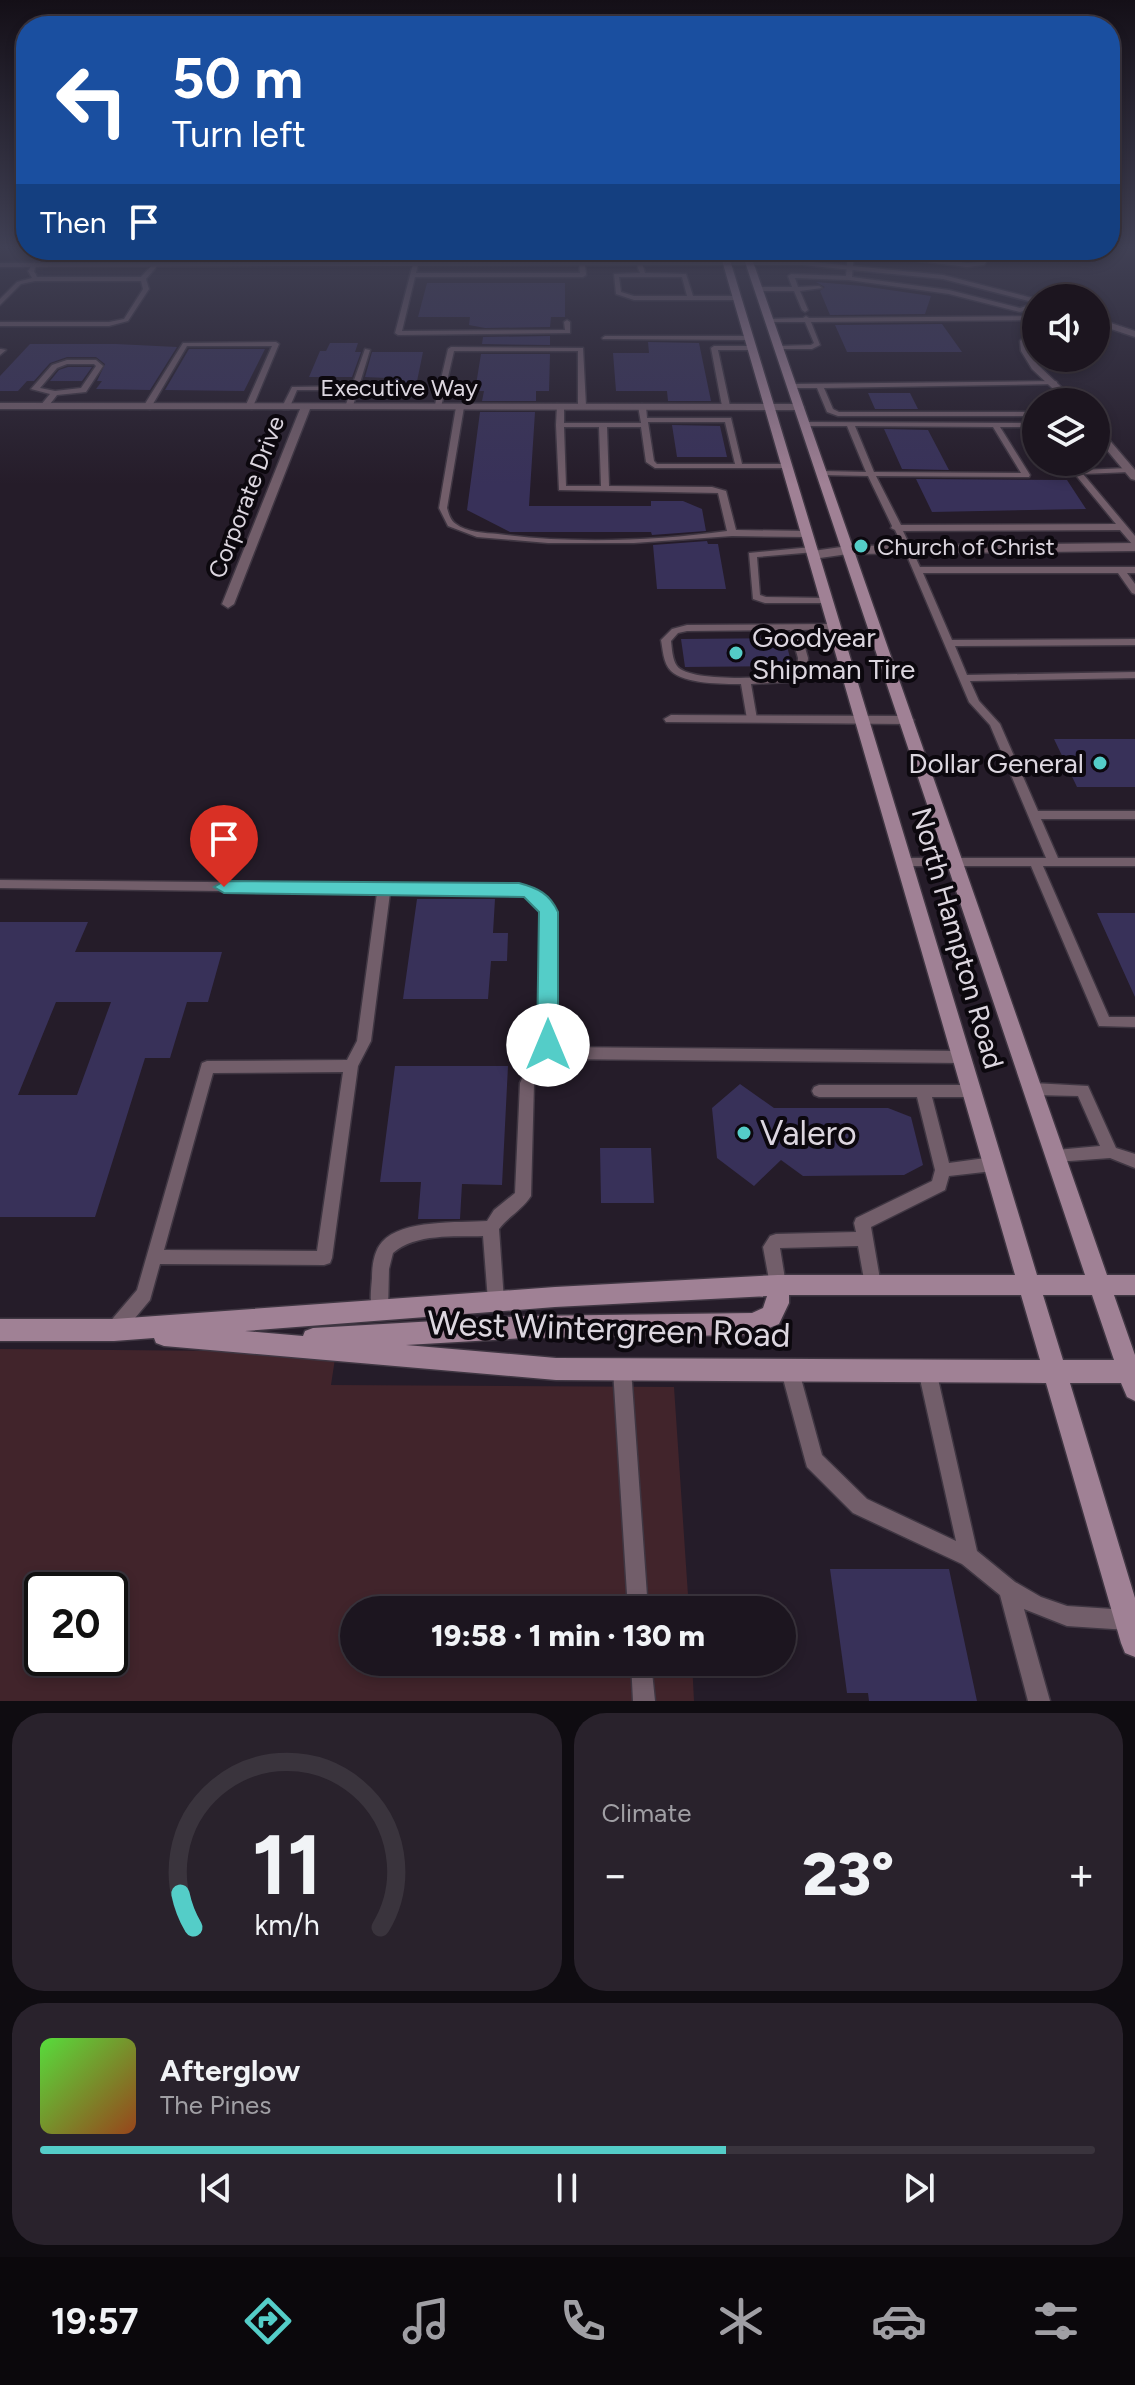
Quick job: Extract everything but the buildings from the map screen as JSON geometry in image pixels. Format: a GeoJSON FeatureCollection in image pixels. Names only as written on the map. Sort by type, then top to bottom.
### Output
{"type":"FeatureCollection","features":[{"type":"Feature","properties":{"kind":"main road","name":"North Hampton Road"},"geometry":{"type":"LineString","coordinates":[[745,326],[1131,1632]]}},
{"type":"Feature","properties":{"kind":"main road","name":"North Hampton Road"},"geometry":{"type":"LineString","coordinates":[[771,326],[1133,1377]]}},
{"type":"Feature","properties":{"kind":"main road","name":"West Wintergreen Road"},"geometry":{"type":"LineString","coordinates":[[0,1330],[114,1330],[496,1301],[778,1285],[1135,1285]]}},
{"type":"Feature","properties":{"kind":"main road"},"geometry":{"type":"LineString","coordinates":[[256,1343],[525,1327],[752,1324],[771,1316],[778,1303],[778,1285]]}},
{"type":"Feature","properties":{"kind":"main road","name":"West Wintergreen Road"},"geometry":{"type":"LineString","coordinates":[[114,1330],[556,1369],[1054,1369],[1133,1377]]}},
{"type":"Feature","properties":{"kind":"street"},"geometry":{"type":"LineString","coordinates":[[1112,326],[1135,334]]}},
{"type":"Feature","properties":{"kind":"street"},"geometry":{"type":"LineString","coordinates":[[1040,372],[1059,388]]}},
{"type":"Feature","properties":{"kind":"street","name":"Executive Way"},"geometry":{"type":"LineString","coordinates":[[0,406],[799,407]]}},
{"type":"Feature","properties":{"kind":"street","name":"Corporate Drive"},"geometry":{"type":"LineString","coordinates":[[228,604],[306,407]]}},
{"type":"Feature","properties":{"kind":"street"},"geometry":{"type":"LineString","coordinates":[[1110,448],[1132,474]]}},
{"type":"Feature","properties":{"kind":"street"},"geometry":{"type":"LineString","coordinates":[[812,552],[1135,545]]}},
{"type":"Feature","properties":{"kind":"street"},"geometry":{"type":"LineString","coordinates":[[671,719],[907,720]]}},
{"type":"Feature","properties":{"kind":"lane"},"geometry":{"type":"LineString","coordinates":[[400,326],[398,333],[568,332],[567,326]]}},
{"type":"Feature","properties":{"kind":"lane"},"geometry":{"type":"LineString","coordinates":[[779,348],[818,344],[811,326]]}},
{"type":"Feature","properties":{"kind":"lane"},"geometry":{"type":"LineString","coordinates":[[605,338],[750,343]]}},
{"type":"Feature","properties":{"kind":"lane"},"geometry":{"type":"LineString","coordinates":[[726,406],[714,348],[750,343]]}},
{"type":"Feature","properties":{"kind":"lane"},"geometry":{"type":"LineString","coordinates":[[147,407],[185,344],[276,344],[249,407]]}},
{"type":"Feature","properties":{"kind":"lane"},"geometry":{"type":"LineString","coordinates":[[437,407],[451,349],[581,349],[582,406]]}},
{"type":"Feature","properties":{"kind":"lane"},"geometry":{"type":"LineString","coordinates":[[349,407],[367,350]]}},
{"type":"Feature","properties":{"kind":"lane"},"geometry":{"type":"LineString","coordinates":[[44,406],[55,393],[83,390],[100,366],[96,362],[62,362],[52,366],[35,389],[55,393]]}},
{"type":"Feature","properties":{"kind":"lane"},"geometry":{"type":"LineString","coordinates":[[792,386],[1055,383]]}},
{"type":"Feature","properties":{"kind":"lane"},"geometry":{"type":"LineString","coordinates":[[820,386],[830,410],[838,414],[1022,414]]}},
{"type":"Feature","properties":{"kind":"lane"},"geometry":{"type":"LineString","coordinates":[[286,407],[294,388],[355,388]]}},
{"type":"Feature","properties":{"kind":"lane"},"geometry":{"type":"LineString","coordinates":[[560,406],[562,488],[722,491]]}},
{"type":"Feature","properties":{"kind":"lane"},"geometry":{"type":"LineString","coordinates":[[642,406],[650,462],[655,466],[787,466]]}},
{"type":"Feature","properties":{"kind":"lane"},"geometry":{"type":"LineString","coordinates":[[460,407],[443,508],[448,522],[455,528],[481,536],[539,539],[676,539],[732,533],[807,534]]}},
{"type":"Feature","properties":{"kind":"lane"},"geometry":{"type":"LineString","coordinates":[[560,425],[728,420],[739,466]]}},
{"type":"Feature","properties":{"kind":"lane"},"geometry":{"type":"LineString","coordinates":[[805,424],[1022,425]]}},
{"type":"Feature","properties":{"kind":"lane"},"geometry":{"type":"LineString","coordinates":[[850,424],[974,702],[995,724],[1054,862]]}},
{"type":"Feature","properties":{"kind":"lane"},"geometry":{"type":"LineString","coordinates":[[603,425],[605,488]]}},
{"type":"Feature","properties":{"kind":"lane"},"geometry":{"type":"LineString","coordinates":[[822,473],[1026,475],[995,425]]}},
{"type":"Feature","properties":{"kind":"lane"},"geometry":{"type":"LineString","coordinates":[[717,466],[732,533]]}},
{"type":"Feature","properties":{"kind":"lane"},"geometry":{"type":"LineString","coordinates":[[1110,473],[1132,474]]}},
{"type":"Feature","properties":{"kind":"lane"},"geometry":{"type":"LineString","coordinates":[[1080,476],[1135,545]]}},
{"type":"Feature","properties":{"kind":"lane"},"geometry":{"type":"LineString","coordinates":[[895,528],[1120,527]]}},
{"type":"Feature","properties":{"kind":"lane"},"geometry":{"type":"LineString","coordinates":[[812,552],[752,555],[756,597],[765,600],[827,601]]}},
{"type":"Feature","properties":{"kind":"lane"},"geometry":{"type":"LineString","coordinates":[[917,570],[1135,570]]}},
{"type":"Feature","properties":{"kind":"lane"},"geometry":{"type":"LineString","coordinates":[[1121,570],[1135,591]]}},
{"type":"Feature","properties":{"kind":"lane"},"geometry":{"type":"LineString","coordinates":[[794,627],[803,658],[802,675],[790,679],[686,676],[674,670],[669,660],[666,640],[675,631],[687,628],[794,627],[834,627]]}},
{"type":"Feature","properties":{"kind":"lane"},"geometry":{"type":"LineString","coordinates":[[949,643],[1135,642]]}},
{"type":"Feature","properties":{"kind":"lane"},"geometry":{"type":"LineString","coordinates":[[963,678],[1135,675]]}},
{"type":"Feature","properties":{"kind":"lane"},"geometry":{"type":"LineString","coordinates":[[745,680],[752,719]]}},
{"type":"Feature","properties":{"kind":"lane"},"geometry":{"type":"LineString","coordinates":[[1034,815],[1135,815]]}},
{"type":"Feature","properties":{"kind":"lane"},"geometry":{"type":"LineString","coordinates":[[904,862],[1135,862]]}},
{"type":"Feature","properties":{"kind":"lane"},"geometry":{"type":"LineString","coordinates":[[1035,862],[1104,1022],[1135,1022]]}},
{"type":"Feature","properties":{"kind":"lane"},"geometry":{"type":"LineString","coordinates":[[0,884],[519,889],[538,897],[549,912],[548,1045],[555,1053]]}},
{"type":"Feature","properties":{"kind":"lane"},"geometry":{"type":"LineString","coordinates":[[155,1257],[324,1258],[351,1066],[364,1041],[384,889]]}},
{"type":"Feature","properties":{"kind":"lane"},"geometry":{"type":"LineString","coordinates":[[496,1301],[491,1228],[500,1215],[523,1196],[527,1083],[534,1068],[555,1053],[962,1057]]}},
{"type":"Feature","properties":{"kind":"lane"},"geometry":{"type":"LineString","coordinates":[[114,1330],[144,1294],[207,1067],[351,1066]]}},
{"type":"Feature","properties":{"kind":"lane"},"geometry":{"type":"LineString","coordinates":[[1033,1089],[1083,1090],[1110,1152]]}},
{"type":"Feature","properties":{"kind":"lane"},"geometry":{"type":"LineString","coordinates":[[819,1091],[971,1091]]}},
{"type":"Feature","properties":{"kind":"lane"},"geometry":{"type":"LineString","coordinates":[[873,1285],[862,1223],[939,1185],[943,1170],[923,1091]]}},
{"type":"Feature","properties":{"kind":"lane"},"geometry":{"type":"LineString","coordinates":[[1056,1156],[1110,1152],[1135,1161]]}},
{"type":"Feature","properties":{"kind":"lane"},"geometry":{"type":"LineString","coordinates":[[943,1170],[993,1164]]}},
{"type":"Feature","properties":{"kind":"lane"},"geometry":{"type":"LineString","coordinates":[[380,1310],[384,1257],[394,1241],[422,1233],[491,1228]]}},
{"type":"Feature","properties":{"kind":"lane"},"geometry":{"type":"LineString","coordinates":[[778,1285],[771,1247],[776,1241],[865,1239]]}},
{"type":"Feature","properties":{"kind":"lane"},"geometry":{"type":"LineString","coordinates":[[622,1369],[637,1596]]}},
{"type":"Feature","properties":{"kind":"lane"},"geometry":{"type":"LineString","coordinates":[[927,1370],[969,1557]]}},
{"type":"Feature","properties":{"kind":"lane"},"geometry":{"type":"LineString","coordinates":[[790,1371],[814,1460],[860,1506],[969,1557],[1008,1589],[1036,1605],[1131,1632]]}},
{"type":"Feature","properties":{"kind":"lane"},"geometry":{"type":"LineString","coordinates":[[1008,1589],[1039,1701]]}},
{"type":"Feature","properties":{"kind":"lane"},"geometry":{"type":"LineString","coordinates":[[642,1676],[644,1701]]}},
{"type":"Feature","properties":{"kind":"shaded area"},"geometry":{"type":"Polygon","coordinates":[[[0,1349],[336,1352],[331,1385],[674,1387],[688,1596],[340,1596],[340,1676],[693,1676],[694,1701],[0,1701],[0,1349]]]}},
{"type":"Feature","properties":{"kind":"place","name":"Church of Christ"},"geometry":{"type":"Point","coordinates":[861,546]}},
{"type":"Feature","properties":{"kind":"place","name":"Goodyear Shipman Tire"},"geometry":{"type":"Point","coordinates":[736,653]}},
{"type":"Feature","properties":{"kind":"place","name":"Dollar General"},"geometry":{"type":"Point","coordinates":[1100,763]}},
{"type":"Feature","properties":{"kind":"place","name":"Valero"},"geometry":{"type":"Point","coordinates":[744,1133]}},
{"type":"Feature","properties":{"kind":"route"},"geometry":{"type":"LineString","coordinates":[[224,887],[519,889],[531,892],[549,912],[548,1045]]}}]}
